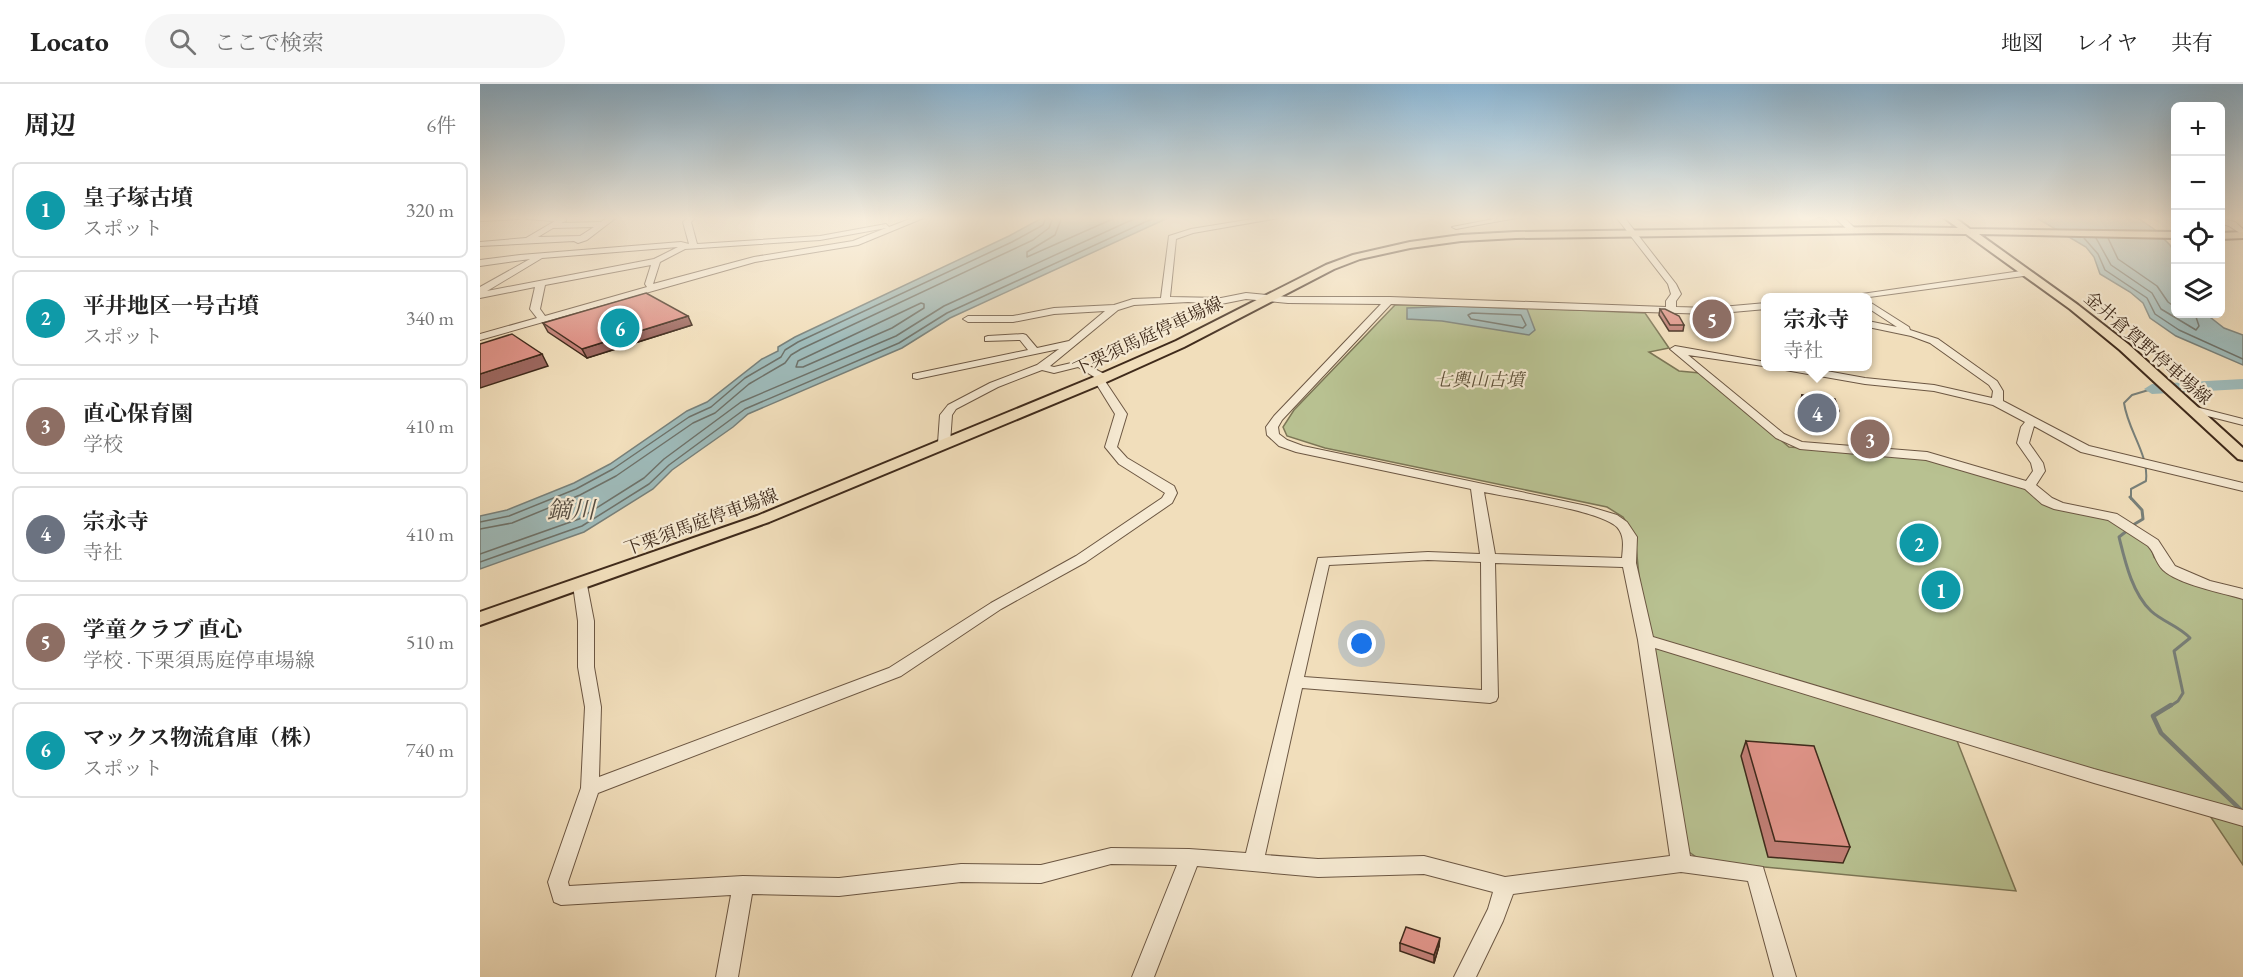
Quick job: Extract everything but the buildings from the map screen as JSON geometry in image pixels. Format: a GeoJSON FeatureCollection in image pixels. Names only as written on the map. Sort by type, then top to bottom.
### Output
{"type":"FeatureCollection","features":[{"type":"Feature","properties":{"kind":"main road","name":"下栗須馬庭停車場線"},"geometry":{"type":"LineString","coordinates":[[480,619],[763,519],[1101,379],[1190,339],[1330,267],[1355,259]]}},
{"type":"Feature","properties":{"kind":"main road","name":"金井倉賀野停車場線"},"geometry":{"type":"LineString","coordinates":[[2010,259],[2124,347],[2243,456]]}},
{"type":"Feature","properties":{"kind":"street"},"geometry":{"type":"LineString","coordinates":[[480,263],[509,259]]}},
{"type":"Feature","properties":{"kind":"street"},"geometry":{"type":"LineString","coordinates":[[480,293],[541,259]]}},
{"type":"Feature","properties":{"kind":"street"},"geometry":{"type":"LineString","coordinates":[[480,293],[662,259]]}},
{"type":"Feature","properties":{"kind":"street"},"geometry":{"type":"LineString","coordinates":[[480,337],[762,259]]}},
{"type":"Feature","properties":{"kind":"street"},"geometry":{"type":"LineString","coordinates":[[1165,299],[1170,259]]}},
{"type":"Feature","properties":{"kind":"street"},"geometry":{"type":"LineString","coordinates":[[1653,259],[1672,284],[1676,294],[1671,301],[1671,310]]}},
{"type":"Feature","properties":{"kind":"street"},"geometry":{"type":"LineString","coordinates":[[652,288],[649,284],[650,276],[656,261]]}},
{"type":"Feature","properties":{"kind":"street"},"geometry":{"type":"LineString","coordinates":[[1872,295],[2028,273]]}},
{"type":"Feature","properties":{"kind":"street"},"geometry":{"type":"LineString","coordinates":[[541,282],[535,309],[542,319]]}},
{"type":"Feature","properties":{"kind":"street"},"geometry":{"type":"LineString","coordinates":[[968,319],[1013,319],[1054,311],[1115,308],[1133,302],[1165,299],[1221,301],[1246,296],[1671,310],[1721,310],[1761,306]]}},
{"type":"Feature","properties":{"kind":"street"},"geometry":{"type":"LineString","coordinates":[[1390,300],[1278,418],[1272,427],[1273,435],[1283,443],[1300,449],[1587,510],[1612,518],[1622,525],[1630,537],[1629,563],[1646,640],[1681,863]]}},
{"type":"Feature","properties":{"kind":"street"},"geometry":{"type":"LineString","coordinates":[[1872,307],[1914,334],[1942,346],[1993,384],[1998,391],[1997,402]]}},
{"type":"Feature","properties":{"kind":"street"},"geometry":{"type":"LineString","coordinates":[[944,443],[946,415],[952,407],[994,385],[1041,367],[1073,344],[1115,308]]}},
{"type":"Feature","properties":{"kind":"street"},"geometry":{"type":"LineString","coordinates":[[1872,325],[1914,334]]}},
{"type":"Feature","properties":{"kind":"street"},"geometry":{"type":"LineString","coordinates":[[988,339],[1023,337],[1035,352]]}},
{"type":"Feature","properties":{"kind":"street"},"geometry":{"type":"LineString","coordinates":[[917,376],[1073,344]]}},
{"type":"Feature","properties":{"kind":"street"},"geometry":{"type":"LineString","coordinates":[[1761,363],[1675,349],[1780,436],[1800,445],[1926,456],[1965,465],[2029,486],[2047,501],[2059,506],[2112,517],[2153,543],[2170,569],[2214,586],[2243,594]]}},
{"type":"Feature","properties":{"kind":"street"},"geometry":{"type":"LineString","coordinates":[[590,788],[895,672],[996,606],[1082,559],[1167,500],[1171,493],[1170,489],[1123,461],[1111,447],[1121,414],[1101,379],[1080,364],[1054,370],[1041,367]]}},
{"type":"Feature","properties":{"kind":"street"},"geometry":{"type":"LineString","coordinates":[[1815,371],[1865,381],[1934,388],[1997,402],[2085,449],[2243,487]]}},
{"type":"Feature","properties":{"kind":"street"},"geometry":{"type":"LineString","coordinates":[[2192,409],[2243,422]]}},
{"type":"Feature","properties":{"kind":"street"},"geometry":{"type":"LineString","coordinates":[[2029,486],[2039,471],[2037,463],[2023,442],[2027,427],[2031,422]]}},
{"type":"Feature","properties":{"kind":"street"},"geometry":{"type":"LineString","coordinates":[[1296,682],[1490,697],[1488,556],[1477,486]]}},
{"type":"Feature","properties":{"kind":"street"},"geometry":{"type":"LineString","coordinates":[[1254,861],[1323,561],[1428,556],[1488,556],[1629,563]]}},
{"type":"Feature","properties":{"kind":"street"},"geometry":{"type":"LineString","coordinates":[[580,585],[586,621],[586,667],[593,707],[590,788],[558,882],[561,896],[743,885],[839,887],[961,873],[1041,874],[1111,856],[1189,857],[1318,868],[1424,866],[1505,886],[1681,863],[1756,873],[1785,977]]}},
{"type":"Feature","properties":{"kind":"street"},"geometry":{"type":"LineString","coordinates":[[1646,640],[2236,816]]}},
{"type":"Feature","properties":{"kind":"street"},"geometry":{"type":"LineString","coordinates":[[1143,977],[1186,872],[1189,857]]}},
{"type":"Feature","properties":{"kind":"street"},"geometry":{"type":"LineString","coordinates":[[727,977],[743,885]]}},
{"type":"Feature","properties":{"kind":"street"},"geometry":{"type":"LineString","coordinates":[[1464,977],[1473,953],[1501,905],[1505,886]]}},
{"type":"Feature","properties":{"kind":"green space","name":"七輿山古墳"},"geometry":{"type":"Polygon","coordinates":[[[1439,304],[1645,313],[1669,348],[1649,352],[1679,371],[1700,373],[1789,447],[1928,457],[2026,486],[2046,502],[2111,517],[2150,543],[2154,557],[2166,570],[2243,594],[2243,865],[2202,804],[1952,728],[2016,891],[1702,861],[1689,852],[1639,576],[1635,535],[1623,517],[1607,507],[1325,448],[1287,436],[1283,427],[1294,410],[1395,305],[1439,304]]]}},
{"type":"Feature","properties":{"kind":"water","name":"鏑川"},"geometry":{"type":"Polygon","coordinates":[[[961,259],[1079,259],[950,318],[902,348],[748,414],[672,470],[653,489],[584,532],[480,569],[480,516],[507,510],[574,483],[610,464],[687,411],[707,402],[762,359],[778,351],[778,347],[961,259]]]}},
{"type":"Feature","properties":{"kind":"water"},"geometry":{"type":"Polygon","coordinates":[[[2095,259],[2171,259],[2171,318],[2211,318],[2224,328],[2243,335],[2243,365],[2176,336],[2150,318],[2143,303],[2130,292],[2100,274],[2095,259]]]}},
{"type":"Feature","properties":{"kind":"water"},"geometry":{"type":"Polygon","coordinates":[[[1457,306],[1527,309],[1535,330],[1529,335],[1442,321],[1407,319],[1407,308],[1457,306]]]}},
{"type":"Feature","properties":{"kind":"waterway"},"geometry":{"type":"LineString","coordinates":[[2152,389],[2243,384]]}},
{"type":"Feature","properties":{"kind":"waterway"},"geometry":{"type":"LineString","coordinates":[[2131,498],[2131,489],[2146,481],[2146,471],[2124,403],[2132,395],[2152,389]]}},
{"type":"Feature","properties":{"kind":"waterway"},"geometry":{"type":"LineString","coordinates":[[2131,498],[2142,510],[2143,519],[2133,525]]}},
{"type":"Feature","properties":{"kind":"waterway"},"geometry":{"type":"LineString","coordinates":[[2128,530],[2119,537],[2130,576],[2144,604],[2190,638],[2174,651],[2183,693],[2178,701],[2169,707]]}},
{"type":"Feature","properties":{"kind":"waterway"},"geometry":{"type":"LineString","coordinates":[[2171,705],[2153,716],[2161,733],[2243,812]]}},
{"type":"Feature","properties":{"kind":"place","name":"学童クラブ 直心"},"geometry":{"type":"Point","coordinates":[1712,319]}},
{"type":"Feature","properties":{"kind":"place","name":"マックス物流倉庫（株）"},"geometry":{"type":"Point","coordinates":[620,328]}},
{"type":"Feature","properties":{"kind":"place","name":"宗永寺"},"geometry":{"type":"Point","coordinates":[1817,413]}},
{"type":"Feature","properties":{"kind":"place","name":"直心保育園"},"geometry":{"type":"Point","coordinates":[1870,439]}},
{"type":"Feature","properties":{"kind":"place","name":"平井地区一号古墳"},"geometry":{"type":"Point","coordinates":[1919,543]}},
{"type":"Feature","properties":{"kind":"place","name":"皇子塚古墳"},"geometry":{"type":"Point","coordinates":[1941,590]}}]}
